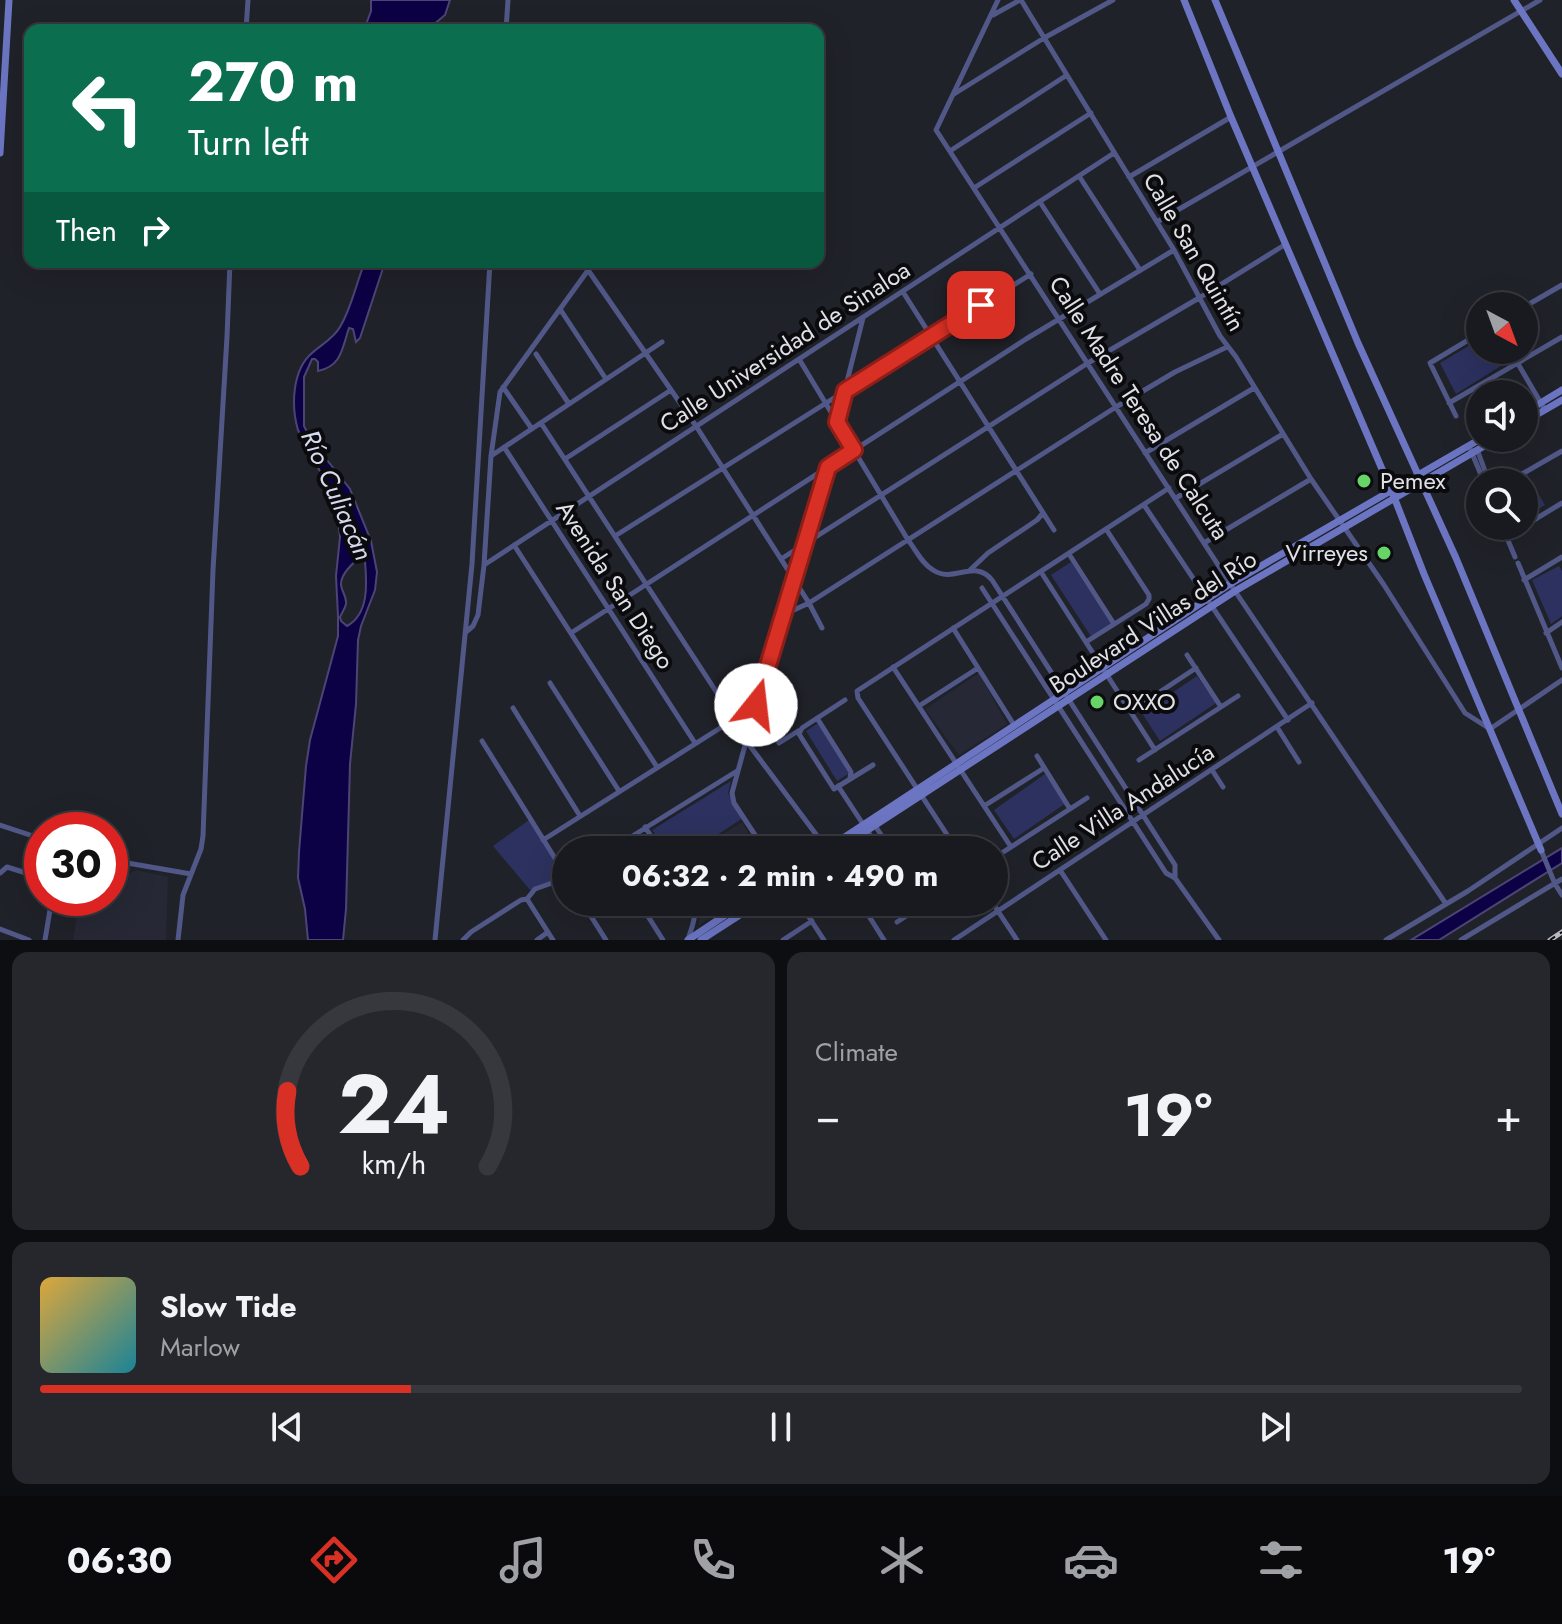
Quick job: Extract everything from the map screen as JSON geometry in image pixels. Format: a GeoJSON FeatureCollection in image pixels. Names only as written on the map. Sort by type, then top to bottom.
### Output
{"type":"FeatureCollection","features":[{"type":"Feature","properties":{"kind":"street"},"geometry":{"type":"LineString","coordinates":[[0,153],[9,0]]}},
{"type":"Feature","properties":{"kind":"street"},"geometry":{"type":"LineString","coordinates":[[246,24],[248,0]]}},
{"type":"Feature","properties":{"kind":"street"},"geometry":{"type":"LineString","coordinates":[[506,24],[508,0]]}},
{"type":"Feature","properties":{"kind":"street"},"geometry":{"type":"LineString","coordinates":[[953,95],[998,0]]}},
{"type":"Feature","properties":{"kind":"street"},"geometry":{"type":"LineString","coordinates":[[990,17],[1020,0]]}},
{"type":"Feature","properties":{"kind":"street","name":"Calle San Quintín"},"geometry":{"type":"LineString","coordinates":[[1020,0],[1174,250],[1227,347],[1311,479],[1384,585],[1465,713],[1490,729]]}},
{"type":"Feature","properties":{"kind":"street"},"geometry":{"type":"LineString","coordinates":[[953,95],[1044,38],[1113,0]]}},
{"type":"Feature","properties":{"kind":"street"},"geometry":{"type":"LineString","coordinates":[[1184,0],[1393,494],[1429,587],[1562,895]]}},
{"type":"Feature","properties":{"kind":"street"},"geometry":{"type":"LineString","coordinates":[[1215,0],[1358,343],[1456,558],[1562,814]]}},
{"type":"Feature","properties":{"kind":"street"},"geometry":{"type":"LineString","coordinates":[[1514,0],[1562,74]]}},
{"type":"Feature","properties":{"kind":"street"},"geometry":{"type":"LineString","coordinates":[[1157,222],[1540,0]]}},
{"type":"Feature","properties":{"kind":"street"},"geometry":{"type":"LineString","coordinates":[[950,151],[1067,75]]}},
{"type":"Feature","properties":{"kind":"street","name":"Calle Madre Teresa de Calcuta"},"geometry":{"type":"LineString","coordinates":[[953,95],[936,130],[1233,588],[1446,904]]}},
{"type":"Feature","properties":{"kind":"street"},"geometry":{"type":"LineString","coordinates":[[974,188],[1091,113]]}},
{"type":"Feature","properties":{"kind":"street"},"geometry":{"type":"LineString","coordinates":[[1129,177],[1231,117]]}},
{"type":"Feature","properties":{"kind":"street","name":"Calle Universidad de Sinaloa"},"geometry":{"type":"LineString","coordinates":[[484,565],[1114,153]]}},
{"type":"Feature","properties":{"kind":"street"},"geometry":{"type":"LineString","coordinates":[[1079,176],[1140,270]]}},
{"type":"Feature","properties":{"kind":"street"},"geometry":{"type":"LineString","coordinates":[[1040,202],[1100,294]]}},
{"type":"Feature","properties":{"kind":"street"},"geometry":{"type":"LineString","coordinates":[[781,559],[1088,363],[1286,244]]}},
{"type":"Feature","properties":{"kind":"street"},"geometry":{"type":"LineString","coordinates":[[571,633],[1059,318],[1174,250]]}},
{"type":"Feature","properties":{"kind":"street"},"geometry":{"type":"LineString","coordinates":[[178,940],[183,895],[203,836],[213,570],[230,268]]}},
{"type":"Feature","properties":{"kind":"street"},"geometry":{"type":"LineString","coordinates":[[435,940],[479,460],[490,268]]}},
{"type":"Feature","properties":{"kind":"street"},"geometry":{"type":"LineString","coordinates":[[465,632],[477,618],[484,565],[491,456],[503,387],[588,270],[696,426],[822,628]]}},
{"type":"Feature","properties":{"kind":"street"},"geometry":{"type":"LineString","coordinates":[[615,536],[1031,274]]}},
{"type":"Feature","properties":{"kind":"street"},"geometry":{"type":"LineString","coordinates":[[1538,299],[1562,285]]}},
{"type":"Feature","properties":{"kind":"street"},"geometry":{"type":"LineString","coordinates":[[903,292],[1054,530]]}},
{"type":"Feature","properties":{"kind":"street"},"geometry":{"type":"LineString","coordinates":[[560,309],[606,379]]}},
{"type":"Feature","properties":{"kind":"street"},"geometry":{"type":"LineString","coordinates":[[837,422],[863,318]]}},
{"type":"Feature","properties":{"kind":"street"},"geometry":{"type":"LineString","coordinates":[[1538,351],[1562,337]]}},
{"type":"Feature","properties":{"kind":"street"},"geometry":{"type":"LineString","coordinates":[[1456,416],[1430,363],[1466,341]]}},
{"type":"Feature","properties":{"kind":"street"},"geometry":{"type":"LineString","coordinates":[[491,456],[662,342]]}},
{"type":"Feature","properties":{"kind":"street"},"geometry":{"type":"LineString","coordinates":[[783,615],[809,603],[1116,407],[1186,366],[1227,347]]}},
{"type":"Feature","properties":{"kind":"street"},"geometry":{"type":"LineString","coordinates":[[536,354],[569,404]]}},
{"type":"Feature","properties":{"kind":"street"},"geometry":{"type":"LineString","coordinates":[[799,359],[908,540],[926,565],[937,573],[952,576],[969,571],[988,553],[1043,513]]}},
{"type":"Feature","properties":{"kind":"street"},"geometry":{"type":"LineString","coordinates":[[1449,403],[1515,364]]}},
{"type":"Feature","properties":{"kind":"street"},"geometry":{"type":"LineString","coordinates":[[1518,364],[1543,406]]}},
{"type":"Feature","properties":{"kind":"street"},"geometry":{"type":"LineString","coordinates":[[503,387],[532,429]]}},
{"type":"Feature","properties":{"kind":"street"},"geometry":{"type":"LineString","coordinates":[[1145,453],[1254,388]]}},
{"type":"Feature","properties":{"kind":"street"},"geometry":{"type":"LineString","coordinates":[[565,459],[671,390]]}},
{"type":"Feature","properties":{"kind":"street"},"geometry":{"type":"LineString","coordinates":[[1538,410],[1562,390]]}},
{"type":"Feature","properties":{"kind":"street"},"geometry":{"type":"LineString","coordinates":[[1538,408],[1562,400]]}},
{"type":"Feature","properties":{"kind":"street"},"geometry":{"type":"LineString","coordinates":[[541,423],[734,719]]}},
{"type":"Feature","properties":{"kind":"street"},"geometry":{"type":"LineString","coordinates":[[1176,498],[1283,434]]}},
{"type":"Feature","properties":{"kind":"street","name":"Avenida San Diego"},"geometry":{"type":"LineString","coordinates":[[504,447],[695,743]]}},
{"type":"Feature","properties":{"kind":"street","name":"Boulevard Villas del Río"},"geometry":{"type":"LineString","coordinates":[[958,766],[1210,602],[1466,451]]}},
{"type":"Feature","properties":{"kind":"street"},"geometry":{"type":"LineString","coordinates":[[1532,468],[1562,451]]}},
{"type":"Feature","properties":{"kind":"street"},"geometry":{"type":"LineString","coordinates":[[756,836],[732,793],[828,467]]}},
{"type":"Feature","properties":{"kind":"street"},"geometry":{"type":"LineString","coordinates":[[1204,543],[1311,479]]}},
{"type":"Feature","properties":{"kind":"street"},"geometry":{"type":"LineString","coordinates":[[948,836],[857,696],[857,691],[1169,488]]}},
{"type":"Feature","properties":{"kind":"street"},"geometry":{"type":"LineString","coordinates":[[1538,518],[1562,503]]}},
{"type":"Feature","properties":{"kind":"street"},"geometry":{"type":"LineString","coordinates":[[1144,505],[1288,720]]}},
{"type":"Feature","properties":{"kind":"street"},"geometry":{"type":"LineString","coordinates":[[1086,642],[1146,604],[1149,599],[1106,529]]}},
{"type":"Feature","properties":{"kind":"street"},"geometry":{"type":"LineString","coordinates":[[1507,540],[1562,668]]}},
{"type":"Feature","properties":{"kind":"street"},"geometry":{"type":"LineString","coordinates":[[514,545],[657,767]]}},
{"type":"Feature","properties":{"kind":"street"},"geometry":{"type":"LineString","coordinates":[[1069,554],[1114,624]]}},
{"type":"Feature","properties":{"kind":"street"},"geometry":{"type":"LineString","coordinates":[[1524,580],[1562,557]]}},
{"type":"Feature","properties":{"kind":"street"},"geometry":{"type":"LineString","coordinates":[[969,571],[989,576],[1175,865],[1175,878]]}},
{"type":"Feature","properties":{"kind":"street"},"geometry":{"type":"LineString","coordinates":[[1041,572],[1155,750]]}},
{"type":"Feature","properties":{"kind":"street"},"geometry":{"type":"LineString","coordinates":[[982,588],[1166,873],[1175,878],[1219,940]]}},
{"type":"Feature","properties":{"kind":"street"},"geometry":{"type":"LineString","coordinates":[[1546,633],[1562,622]]}},
{"type":"Feature","properties":{"kind":"street"},"geometry":{"type":"LineString","coordinates":[[953,628],[1014,725]]}},
{"type":"Feature","properties":{"kind":"street"},"geometry":{"type":"LineString","coordinates":[[1187,655],[1221,707]]}},
{"type":"Feature","properties":{"kind":"street"},"geometry":{"type":"LineString","coordinates":[[893,666],[1011,847]]}},
{"type":"Feature","properties":{"kind":"street"},"geometry":{"type":"LineString","coordinates":[[919,706],[978,668]]}},
{"type":"Feature","properties":{"kind":"street"},"geometry":{"type":"LineString","coordinates":[[1131,711],[1196,668]]}},
{"type":"Feature","properties":{"kind":"street"},"geometry":{"type":"LineString","coordinates":[[1490,729],[1562,680]]}},
{"type":"Feature","properties":{"kind":"street"},"geometry":{"type":"LineString","coordinates":[[550,683],[619,791]]}},
{"type":"Feature","properties":{"kind":"street"},"geometry":{"type":"LineString","coordinates":[[1139,760],[1238,696]]}},
{"type":"Feature","properties":{"kind":"street"},"geometry":{"type":"LineString","coordinates":[[779,743],[800,734],[817,718],[845,700]]}},
{"type":"Feature","properties":{"kind":"street","name":"Boulevard Villas del Río"},"geometry":{"type":"LineString","coordinates":[[850,836],[919,793],[1014,725],[1057,703]]}},
{"type":"Feature","properties":{"kind":"street","name":"Calle Villa Andalucía"},"geometry":{"type":"LineString","coordinates":[[1008,904],[1312,703]]}},
{"type":"Feature","properties":{"kind":"street"},"geometry":{"type":"LineString","coordinates":[[543,840],[756,705]]}},
{"type":"Feature","properties":{"kind":"street"},"geometry":{"type":"LineString","coordinates":[[513,708],[580,816]]}},
{"type":"Feature","properties":{"kind":"street"},"geometry":{"type":"LineString","coordinates":[[817,718],[851,772],[848,780]]}},
{"type":"Feature","properties":{"kind":"street"},"geometry":{"type":"LineString","coordinates":[[1277,727],[1299,762]]}},
{"type":"Feature","properties":{"kind":"street"},"geometry":{"type":"LineString","coordinates":[[800,734],[834,789],[873,765]]}},
{"type":"Feature","properties":{"kind":"street"},"geometry":{"type":"LineString","coordinates":[[482,741],[552,854]]}},
{"type":"Feature","properties":{"kind":"street"},"geometry":{"type":"LineString","coordinates":[[747,741],[817,836]]}},
{"type":"Feature","properties":{"kind":"street"},"geometry":{"type":"LineString","coordinates":[[1037,756],[1070,809]]}},
{"type":"Feature","properties":{"kind":"street"},"geometry":{"type":"LineString","coordinates":[[984,806],[1044,768]]}},
{"type":"Feature","properties":{"kind":"street"},"geometry":{"type":"LineString","coordinates":[[631,836],[738,770]]}},
{"type":"Feature","properties":{"kind":"street"},"geometry":{"type":"LineString","coordinates":[[1212,770],[1223,787]]}},
{"type":"Feature","properties":{"kind":"street"},"geometry":{"type":"LineString","coordinates":[[838,786],[880,836]]}},
{"type":"Feature","properties":{"kind":"street"},"geometry":{"type":"LineString","coordinates":[[1008,849],[1087,798]]}},
{"type":"Feature","properties":{"kind":"street"},"geometry":{"type":"LineString","coordinates":[[0,825],[24,833]]}},
{"type":"Feature","properties":{"kind":"street"},"geometry":{"type":"LineString","coordinates":[[869,825],[874,836]]}},
{"type":"Feature","properties":{"kind":"street","name":"Boulevard Villas del Río"},"geometry":{"type":"LineString","coordinates":[[855,836],[869,825]]}},
{"type":"Feature","properties":{"kind":"street"},"geometry":{"type":"LineString","coordinates":[[645,827],[651,836]]}},
{"type":"Feature","properties":{"kind":"street"},"geometry":{"type":"LineString","coordinates":[[1386,940],[1540,847],[1562,828]]}},
{"type":"Feature","properties":{"kind":"street"},"geometry":{"type":"LineString","coordinates":[[128,863],[191,874]]}},
{"type":"Feature","properties":{"kind":"street"},"geometry":{"type":"LineString","coordinates":[[0,873],[7,867],[24,872]]}},
{"type":"Feature","properties":{"kind":"street"},"geometry":{"type":"LineString","coordinates":[[1060,870],[1106,940]]}},
{"type":"Feature","properties":{"kind":"street"},"geometry":{"type":"LineString","coordinates":[[1461,940],[1562,879]]}},
{"type":"Feature","properties":{"kind":"street"},"geometry":{"type":"LineString","coordinates":[[463,940],[471,932],[527,899],[535,889],[552,882]]}},
{"type":"Feature","properties":{"kind":"street"},"geometry":{"type":"LineString","coordinates":[[527,899],[553,940]]}},
{"type":"Feature","properties":{"kind":"street"},"geometry":{"type":"LineString","coordinates":[[45,940],[49,916]]}},
{"type":"Feature","properties":{"kind":"street"},"geometry":{"type":"LineString","coordinates":[[591,916],[606,940]]}},
{"type":"Feature","properties":{"kind":"street"},"geometry":{"type":"LineString","coordinates":[[648,916],[663,940]]}},
{"type":"Feature","properties":{"kind":"street"},"geometry":{"type":"LineString","coordinates":[[688,940],[695,916]]}},
{"type":"Feature","properties":{"kind":"street"},"geometry":{"type":"LineString","coordinates":[[688,940],[724,916]]}},
{"type":"Feature","properties":{"kind":"street"},"geometry":{"type":"LineString","coordinates":[[701,940],[738,916]]}},
{"type":"Feature","properties":{"kind":"street"},"geometry":{"type":"LineString","coordinates":[[809,916],[824,940]]}},
{"type":"Feature","properties":{"kind":"street"},"geometry":{"type":"LineString","coordinates":[[869,916],[884,940]]}},
{"type":"Feature","properties":{"kind":"street"},"geometry":{"type":"LineString","coordinates":[[897,922],[906,916]]}},
{"type":"Feature","properties":{"kind":"street","name":"Calle Villa Andalucía"},"geometry":{"type":"LineString","coordinates":[[954,940],[990,916]]}},
{"type":"Feature","properties":{"kind":"street"},"geometry":{"type":"LineString","coordinates":[[1001,916],[1017,940]]}},
{"type":"Feature","properties":{"kind":"street"},"geometry":{"type":"LineString","coordinates":[[783,940],[812,921]]}},
{"type":"Feature","properties":{"kind":"street"},"geometry":{"type":"LineString","coordinates":[[0,929],[29,940]]}},
{"type":"Feature","properties":{"kind":"street"},"geometry":{"type":"LineString","coordinates":[[537,940],[548,932]]}},
{"type":"Feature","properties":{"kind":"shaded area"},"geometry":{"type":"Polygon","coordinates":[[[1466,347],[1466,364],[1504,364],[1478,380],[1466,380],[1466,388],[1456,394],[1440,363],[1466,347]]]}},
{"type":"Feature","properties":{"kind":"shaded area"},"geometry":{"type":"Polygon","coordinates":[[[1538,493],[1545,505],[1538,509],[1538,493]]]}},
{"type":"Feature","properties":{"kind":"shaded area"},"geometry":{"type":"Polygon","coordinates":[[[1071,562],[1112,625],[1092,638],[1051,575],[1071,562]]]}},
{"type":"Feature","properties":{"kind":"shaded area"},"geometry":{"type":"Polygon","coordinates":[[[1559,566],[1562,571],[1562,616],[1551,624],[1532,580],[1559,566]]]}},
{"type":"Feature","properties":{"kind":"shaded area"},"geometry":{"type":"Polygon","coordinates":[[[979,673],[1007,724],[959,755],[925,709],[979,673]]]}},
{"type":"Feature","properties":{"kind":"shaded area"},"geometry":{"type":"Polygon","coordinates":[[[1197,676],[1216,703],[1160,741],[1142,713],[1197,676]]]}},
{"type":"Feature","properties":{"kind":"shaded area"},"geometry":{"type":"Polygon","coordinates":[[[818,723],[850,773],[837,781],[806,731],[818,723]]]}},
{"type":"Feature","properties":{"kind":"shaded area"},"geometry":{"type":"Polygon","coordinates":[[[1045,774],[1066,803],[1014,839],[994,810],[1045,774]]]}},
{"type":"Feature","properties":{"kind":"shaded area"},"geometry":{"type":"Polygon","coordinates":[[[731,781],[728,793],[743,818],[715,836],[656,836],[652,830],[731,781]]]}},
{"type":"Feature","properties":{"kind":"shaded area"},"geometry":{"type":"Polygon","coordinates":[[[529,820],[552,857],[552,882],[530,890],[493,846],[529,820]]]}},
{"type":"Feature","properties":{"kind":"shaded area"},"geometry":{"type":"Polygon","coordinates":[[[742,822],[750,836],[720,836],[742,822]]]}},
{"type":"Feature","properties":{"kind":"shaded area"},"geometry":{"type":"Polygon","coordinates":[[[136,870],[168,877],[166,940],[73,940],[77,916],[128,916],[128,874],[136,870]]]}},
{"type":"Feature","properties":{"kind":"shaded area"},"geometry":{"type":"Polygon","coordinates":[[[701,916],[712,916],[698,926],[701,916]]]}},
{"type":"Feature","properties":{"kind":"water"},"geometry":{"type":"Polygon","coordinates":[[[371,0],[450,0],[445,15],[434,24],[366,24],[371,0]]]}},
{"type":"Feature","properties":{"kind":"water","name":"Río Culiacán"},"geometry":{"type":"Polygon","coordinates":[[[363,268],[383,268],[360,338],[356,342],[353,329],[349,328],[337,360],[318,371],[318,362],[312,359],[304,377],[304,426],[311,440],[350,489],[371,541],[377,572],[375,590],[358,640],[343,940],[308,940],[298,878],[299,852],[310,740],[338,636],[336,576],[340,537],[336,501],[298,430],[294,410],[295,389],[305,360],[331,338],[348,311],[363,268]],[[361,558],[345,572],[342,580],[346,604],[340,617],[347,626],[359,614],[366,589],[365,561],[361,558]]]}},
{"type":"Feature","properties":{"kind":"water"},"geometry":{"type":"Polygon","coordinates":[[[1562,848],[1562,863],[1439,940],[1411,940],[1562,848]]]}},
{"type":"Feature","properties":{"kind":"railway"},"geometry":{"type":"LineString","coordinates":[[1550,940],[1562,932]]}},
{"type":"Feature","properties":{"kind":"place","name":"Pemex"},"geometry":{"type":"Point","coordinates":[1364,481]}},
{"type":"Feature","properties":{"kind":"place","name":"Virreyes"},"geometry":{"type":"Point","coordinates":[1384,553]}},
{"type":"Feature","properties":{"kind":"place","name":"OXXO"},"geometry":{"type":"Point","coordinates":[1097,702]}},
{"type":"Feature","properties":{"kind":"route"},"geometry":{"type":"LineString","coordinates":[[756,705],[828,467],[854,450],[837,422],[845,391],[981,305]]}}]}
